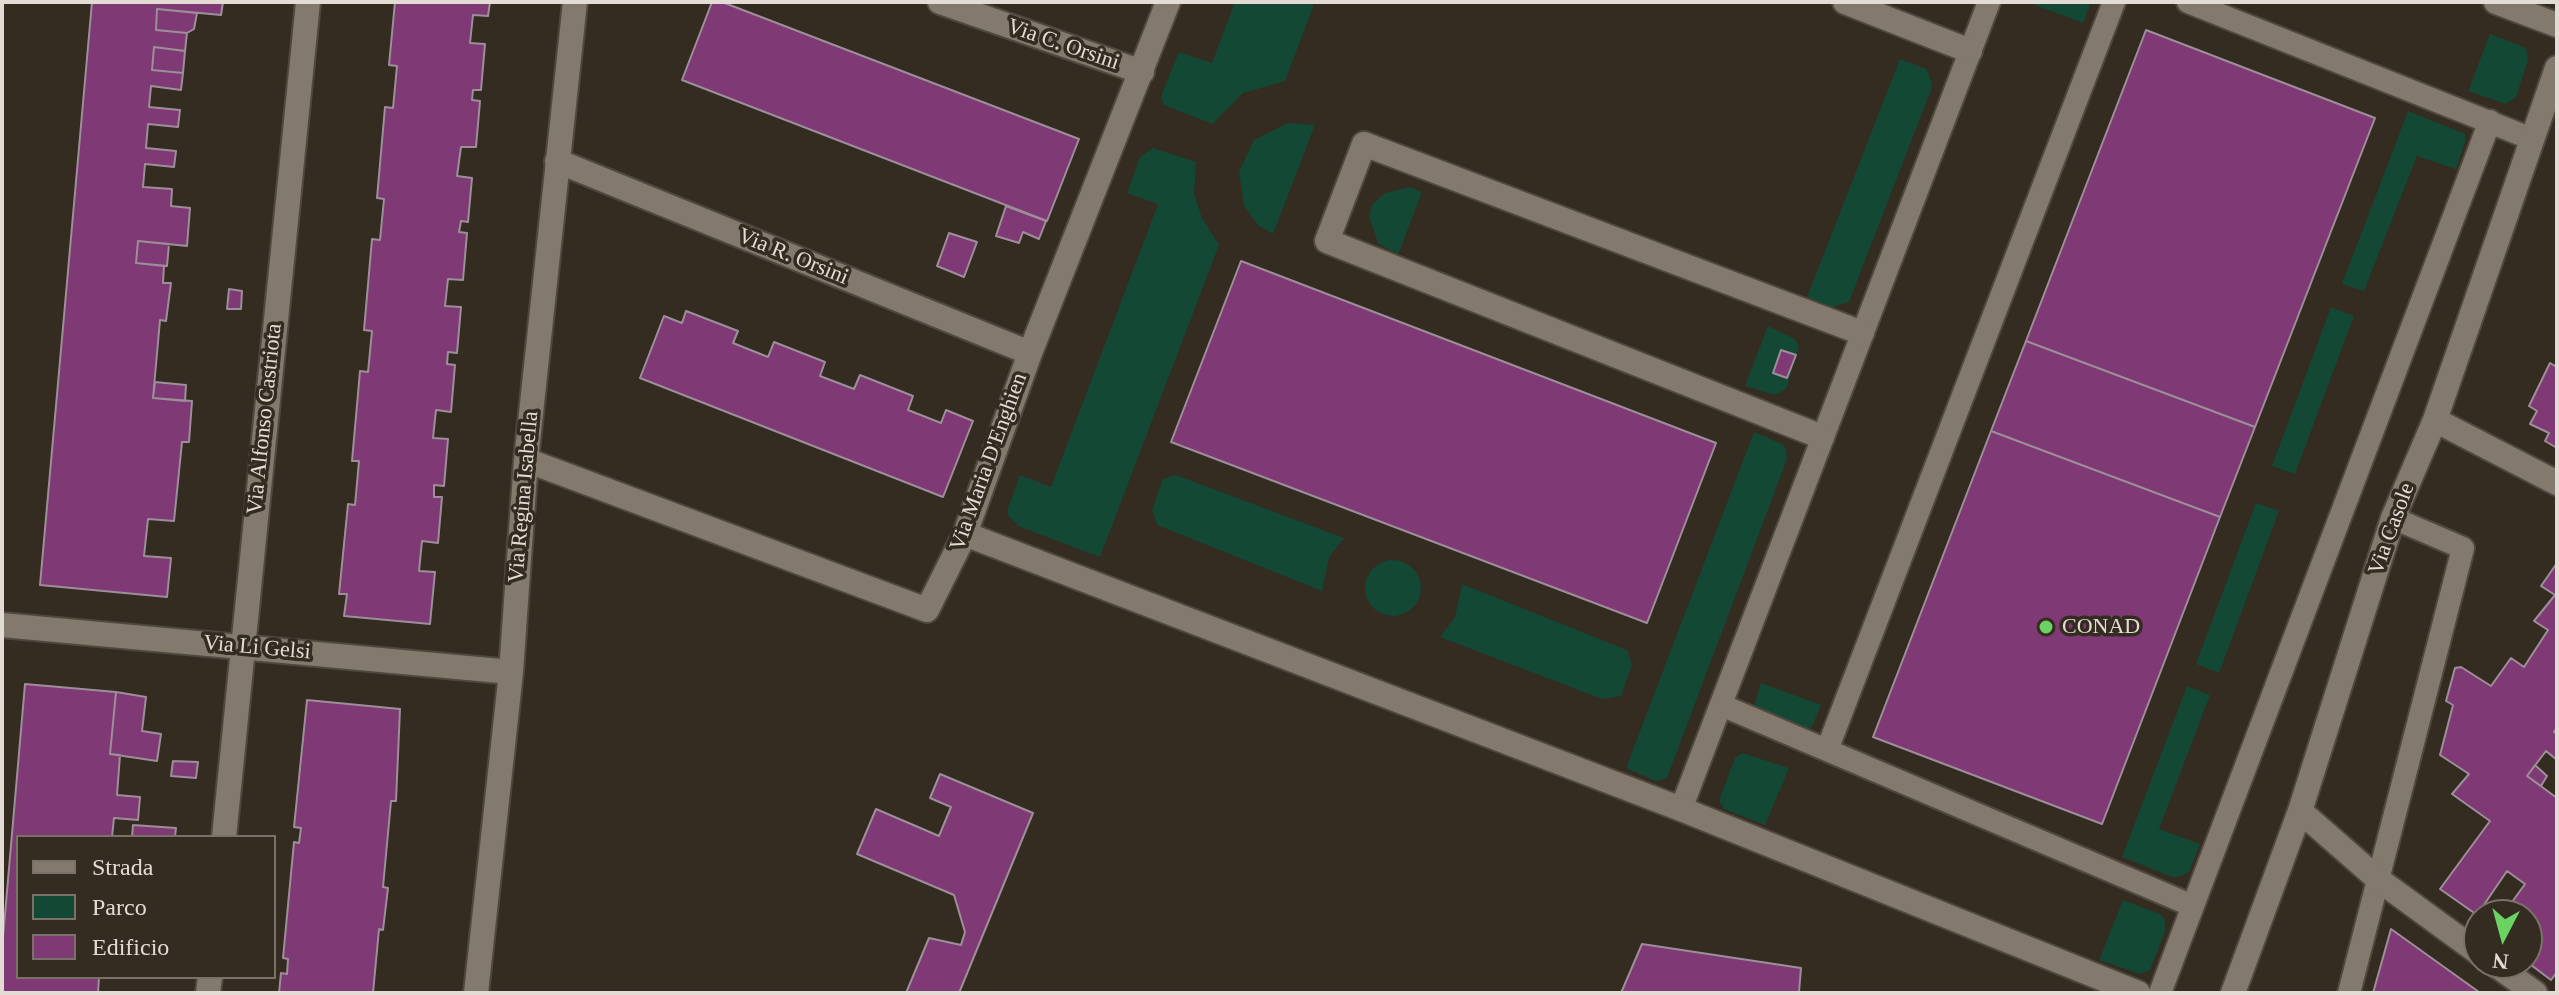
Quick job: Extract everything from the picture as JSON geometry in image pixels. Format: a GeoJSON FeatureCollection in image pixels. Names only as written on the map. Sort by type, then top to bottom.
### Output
{"type":"FeatureCollection","features":[{"type":"Feature","properties":{"kind":"street","name":"Via Alfonso Castriota"},"geometry":{"type":"LineString","coordinates":[[224,835],[308,2]]}},
{"type":"Feature","properties":{"kind":"street","name":"Via Regina Isabella"},"geometry":{"type":"LineString","coordinates":[[476,993],[511,672],[526,460],[575,2]]}},
{"type":"Feature","properties":{"kind":"street","name":"Via C. Orsini"},"geometry":{"type":"LineString","coordinates":[[940,2],[1142,72]]}},
{"type":"Feature","properties":{"kind":"street","name":"Via Maria D'Enghien"},"geometry":{"type":"LineString","coordinates":[[526,460],[927,610],[965,534],[1030,353],[1168,2]]}},
{"type":"Feature","properties":{"kind":"street"},"geometry":{"type":"LineString","coordinates":[[1845,2],[1970,51]]}},
{"type":"Feature","properties":{"kind":"street"},"geometry":{"type":"LineString","coordinates":[[2496,2],[2557,25]]}},
{"type":"Feature","properties":{"kind":"street","name":"Via Casole"},"geometry":{"type":"LineString","coordinates":[[2233,993],[2300,811],[2393,518],[2435,420],[2557,68]]}},
{"type":"Feature","properties":{"kind":"street"},"geometry":{"type":"LineString","coordinates":[[1822,437],[1327,241],[1364,144],[1862,333]]}},
{"type":"Feature","properties":{"kind":"street","name":"Via R. Orsini"},"geometry":{"type":"LineString","coordinates":[[557,161],[1030,353]]}},
{"type":"Feature","properties":{"kind":"street"},"geometry":{"type":"LineString","coordinates":[[2435,420],[2557,483]]}},
{"type":"Feature","properties":{"kind":"street"},"geometry":{"type":"LineString","coordinates":[[965,534],[1681,809],[2138,993]]}},
{"type":"Feature","properties":{"kind":"street","name":"Via Li Gelsi"},"geometry":{"type":"LineString","coordinates":[[2,625],[511,672]]}},
{"type":"Feature","properties":{"kind":"street"},"geometry":{"type":"LineString","coordinates":[[2300,811],[2379,880],[2463,941]]}},
{"type":"Feature","properties":{"kind":"street"},"geometry":{"type":"LineString","coordinates":[[2515,979],[2535,993]]}},
{"type":"Feature","properties":{"kind":"lane"},"geometry":{"type":"LineString","coordinates":[[1681,809],[1989,2]]}},
{"type":"Feature","properties":{"kind":"lane"},"geometry":{"type":"LineString","coordinates":[[1827,750],[2114,2]]}},
{"type":"Feature","properties":{"kind":"lane"},"geometry":{"type":"LineString","coordinates":[[2188,2],[2532,139]]}},
{"type":"Feature","properties":{"kind":"lane"},"geometry":{"type":"LineString","coordinates":[[2160,993],[2490,121]]}},
{"type":"Feature","properties":{"kind":"lane"},"geometry":{"type":"LineString","coordinates":[[2349,993],[2463,548],[2393,518]]}},
{"type":"Feature","properties":{"kind":"lane"},"geometry":{"type":"LineString","coordinates":[[1721,705],[2193,906]]}},
{"type":"Feature","properties":{"kind":"green space"},"geometry":{"type":"Polygon","coordinates":[[[1235,2],[1315,2],[1285,81],[1243,93],[1212,124],[1164,105],[1161,96],[1179,52],[1212,63],[1235,2]]]}},
{"type":"Feature","properties":{"kind":"green space"},"geometry":{"type":"Polygon","coordinates":[[[2027,2],[2091,2],[2083,23],[2027,2]]]}},
{"type":"Feature","properties":{"kind":"green space"},"geometry":{"type":"Polygon","coordinates":[[[2490,34],[2524,47],[2527,52],[2528,60],[2516,97],[2506,104],[2468,91],[2490,34]]]}},
{"type":"Feature","properties":{"kind":"green space"},"geometry":{"type":"Polygon","coordinates":[[[1900,59],[1926,69],[1932,82],[1931,90],[1849,302],[1832,307],[1807,297],[1900,59]]]}},
{"type":"Feature","properties":{"kind":"green space"},"geometry":{"type":"Polygon","coordinates":[[[2408,111],[2465,134],[2465,142],[2456,169],[2417,156],[2364,291],[2342,284],[2408,111]]]}},
{"type":"Feature","properties":{"kind":"green space"},"geometry":{"type":"Polygon","coordinates":[[[1288,123],[1315,125],[1273,234],[1259,226],[1244,206],[1239,172],[1254,140],[1288,123]]]}},
{"type":"Feature","properties":{"kind":"green space"},"geometry":{"type":"Polygon","coordinates":[[[1153,148],[1196,162],[1194,194],[1202,218],[1219,245],[1100,557],[1018,526],[1008,515],[1008,508],[1020,475],[1051,487],[1158,204],[1127,193],[1140,157],[1153,148]]]}},
{"type":"Feature","properties":{"kind":"green space"},"geometry":{"type":"Polygon","coordinates":[[[1410,187],[1422,192],[1398,255],[1378,243],[1369,216],[1372,205],[1385,193],[1410,187]]]}},
{"type":"Feature","properties":{"kind":"green space"},"geometry":{"type":"Polygon","coordinates":[[[2331,307],[2354,316],[2295,474],[2272,466],[2331,307]]]}},
{"type":"Feature","properties":{"kind":"green space"},"geometry":{"type":"Polygon","coordinates":[[[1768,326],[1795,339],[1799,347],[1786,389],[1775,395],[1745,386],[1768,326]]]}},
{"type":"Feature","properties":{"kind":"green space"},"geometry":{"type":"Polygon","coordinates":[[[1754,432],[1782,444],[1787,459],[1667,778],[1656,781],[1626,768],[1754,432]]]}},
{"type":"Feature","properties":{"kind":"green space"},"geometry":{"type":"Polygon","coordinates":[[[1176,475],[1344,538],[1329,557],[1322,591],[1157,525],[1152,510],[1163,479],[1176,475]]]}},
{"type":"Feature","properties":{"kind":"green space"},"geometry":{"type":"Polygon","coordinates":[[[2256,503],[2279,511],[2219,673],[2196,664],[2256,503]]]}},
{"type":"Feature","properties":{"kind":"green space"},"geometry":{"type":"Polygon","coordinates":[[[1393,560],[1413,568],[1421,588],[1413,608],[1393,616],[1373,608],[1365,588],[1373,568],[1393,560]]]}},
{"type":"Feature","properties":{"kind":"green space"},"geometry":{"type":"Polygon","coordinates":[[[1462,584],[1627,650],[1632,665],[1621,696],[1602,699],[1440,637],[1455,617],[1462,584]]]}},
{"type":"Feature","properties":{"kind":"green space"},"geometry":{"type":"Polygon","coordinates":[[[1761,683],[1821,705],[1812,727],[1807,729],[1754,707],[1761,683]]]}},
{"type":"Feature","properties":{"kind":"green space"},"geometry":{"type":"Polygon","coordinates":[[[2187,686],[2210,695],[2159,829],[2200,844],[2189,872],[2175,878],[2122,857],[2187,686]]]}},
{"type":"Feature","properties":{"kind":"green space"},"geometry":{"type":"Polygon","coordinates":[[[1742,753],[1789,768],[1765,825],[1724,809],[1719,800],[1735,758],[1742,753]]]}},
{"type":"Feature","properties":{"kind":"green space"},"geometry":{"type":"Polygon","coordinates":[[[2123,900],[2162,915],[2165,922],[2165,932],[2150,970],[2140,974],[2099,960],[2123,900]]]}},
{"type":"Feature","properties":{"kind":"building"},"geometry":{"type":"Polygon","coordinates":[[[92,2],[223,2],[221,15],[157,9],[156,30],[187,33],[185,51],[154,47],[152,70],[183,73],[181,90],[151,86],[149,107],[180,110],[178,127],[148,124],[146,148],[176,151],[174,167],[145,164],[143,187],[172,189],[171,206],[190,208],[187,246],[138,241],[136,263],[164,266],[163,283],[171,283],[166,321],[160,320],[153,398],[192,401],[189,442],[182,442],[174,521],[148,519],[144,556],[171,558],[167,597],[40,585],[92,2]]]}},
{"type":"Feature","properties":{"kind":"building"},"geometry":{"type":"Polygon","coordinates":[[[395,2],[490,2],[488,16],[473,15],[470,43],[485,44],[481,90],[473,90],[472,100],[480,101],[476,147],[461,147],[457,176],[472,178],[468,222],[461,221],[459,232],[467,233],[463,280],[448,279],[445,306],[461,307],[457,353],[448,352],[447,364],[455,365],[451,412],[436,410],[433,438],[448,439],[444,486],[434,485],[434,497],[442,497],[438,543],[422,541],[419,571],[435,572],[430,624],[344,616],[347,594],[339,594],[348,504],[355,505],[359,461],[352,461],[360,371],[368,372],[372,331],[364,330],[372,239],[380,240],[384,199],[377,198],[385,107],[393,108],[397,66],[389,65],[395,2]]]}},
{"type":"Feature","properties":{"kind":"building"},"geometry":{"type":"Polygon","coordinates":[[[712,2],[722,2],[1079,139],[1047,221],[682,80],[712,2]]]}},
{"type":"Feature","properties":{"kind":"building"},"geometry":{"type":"Polygon","coordinates":[[[157,9],[197,13],[194,29],[187,33],[156,30],[157,9]]]}},
{"type":"Feature","properties":{"kind":"building"},"geometry":{"type":"Polygon","coordinates":[[[2146,30],[2375,118],[2255,427],[2026,341],[2146,30]]]}},
{"type":"Feature","properties":{"kind":"building"},"geometry":{"type":"Polygon","coordinates":[[[154,47],[185,51],[183,73],[152,70],[154,47]]]}},
{"type":"Feature","properties":{"kind":"building"},"geometry":{"type":"Polygon","coordinates":[[[1006,206],[1046,221],[1039,239],[1023,232],[1019,243],[996,236],[1006,206]]]}},
{"type":"Feature","properties":{"kind":"building"},"geometry":{"type":"Polygon","coordinates":[[[949,233],[977,242],[964,277],[937,266],[949,233]]]}},
{"type":"Feature","properties":{"kind":"building"},"geometry":{"type":"Polygon","coordinates":[[[138,241],[169,244],[167,266],[136,263],[138,241]]]}},
{"type":"Feature","properties":{"kind":"building"},"geometry":{"type":"Polygon","coordinates":[[[1241,261],[1716,443],[1647,623],[1171,442],[1241,261]]]}},
{"type":"Feature","properties":{"kind":"building"},"geometry":{"type":"Polygon","coordinates":[[[229,289],[242,291],[241,309],[227,309],[229,289]]]}},
{"type":"Feature","properties":{"kind":"building"},"geometry":{"type":"Polygon","coordinates":[[[686,311],[738,331],[733,343],[768,357],[774,342],[825,362],[820,376],[854,389],[860,375],[913,396],[908,410],[941,423],[946,410],[973,421],[943,497],[640,378],[664,316],[682,323],[686,311]]]}},
{"type":"Feature","properties":{"kind":"building"},"geometry":{"type":"Polygon","coordinates":[[[2026,341],[2255,427],[2220,517],[1991,431],[2026,341]]]}},
{"type":"Feature","properties":{"kind":"building"},"geometry":{"type":"Polygon","coordinates":[[[1781,350],[1796,355],[1787,378],[1773,373],[1781,350]]]}},
{"type":"Feature","properties":{"kind":"building"},"geometry":{"type":"Polygon","coordinates":[[[2557,362],[2557,448],[2545,441],[2549,433],[2530,424],[2537,411],[2529,406],[2550,363],[2555,366],[2557,362]]]}},
{"type":"Feature","properties":{"kind":"building"},"geometry":{"type":"Polygon","coordinates":[[[155,382],[186,385],[185,401],[153,398],[155,382]]]}},
{"type":"Feature","properties":{"kind":"building","name":"CONAD"},"geometry":{"type":"Polygon","coordinates":[[[1991,431],[2220,517],[2102,824],[1873,737],[1991,431]]]}},
{"type":"Feature","properties":{"kind":"building"},"geometry":{"type":"Polygon","coordinates":[[[2557,563],[2557,727],[2554,732],[2557,734],[2557,760],[2546,751],[2527,776],[2557,798],[2557,972],[2551,980],[2543,974],[2543,899],[2514,899],[2525,884],[2507,871],[2488,899],[2463,899],[2463,905],[2440,889],[2490,821],[2452,794],[2469,774],[2440,755],[2453,705],[2446,701],[2455,668],[2461,667],[2491,686],[2511,658],[2524,667],[2548,630],[2534,621],[2555,595],[2541,586],[2557,563]]]}},
{"type":"Feature","properties":{"kind":"building"},"geometry":{"type":"Polygon","coordinates":[[[25,684],[116,692],[110,754],[120,755],[117,795],[140,797],[138,820],[114,818],[112,835],[16,835],[16,979],[99,979],[98,993],[2,993],[2,949],[25,684]]]}},
{"type":"Feature","properties":{"kind":"building"},"geometry":{"type":"Polygon","coordinates":[[[116,692],[146,697],[142,731],[161,734],[157,761],[110,754],[116,692]]]}},
{"type":"Feature","properties":{"kind":"building"},"geometry":{"type":"Polygon","coordinates":[[[307,700],[400,709],[396,801],[391,801],[383,887],[388,888],[383,930],[379,929],[373,993],[279,993],[281,973],[287,974],[288,959],[283,958],[294,842],[299,843],[301,828],[294,827],[307,700]]]}},
{"type":"Feature","properties":{"kind":"building"},"geometry":{"type":"Polygon","coordinates":[[[173,761],[198,762],[196,778],[171,776],[173,761]]]}},
{"type":"Feature","properties":{"kind":"building"},"geometry":{"type":"Polygon","coordinates":[[[2535,765],[2547,776],[2541,786],[2527,776],[2535,765]]]}},
{"type":"Feature","properties":{"kind":"building"},"geometry":{"type":"Polygon","coordinates":[[[940,774],[1033,813],[959,993],[906,993],[929,938],[961,945],[965,932],[954,895],[857,854],[876,809],[939,836],[951,807],[930,798],[940,774]]]}},
{"type":"Feature","properties":{"kind":"building"},"geometry":{"type":"Polygon","coordinates":[[[133,825],[176,828],[175,835],[132,835],[133,825]]]}},
{"type":"Feature","properties":{"kind":"building"},"geometry":{"type":"Polygon","coordinates":[[[2391,929],[2479,992],[2479,993],[2373,993],[2391,929]]]}},
{"type":"Feature","properties":{"kind":"building"},"geometry":{"type":"Polygon","coordinates":[[[1642,944],[1801,968],[1799,992],[1805,993],[1621,993],[1642,944]]]}},
{"type":"Feature","properties":{"kind":"place","name":"CONAD"},"geometry":{"type":"Point","coordinates":[2046,627]}}]}
